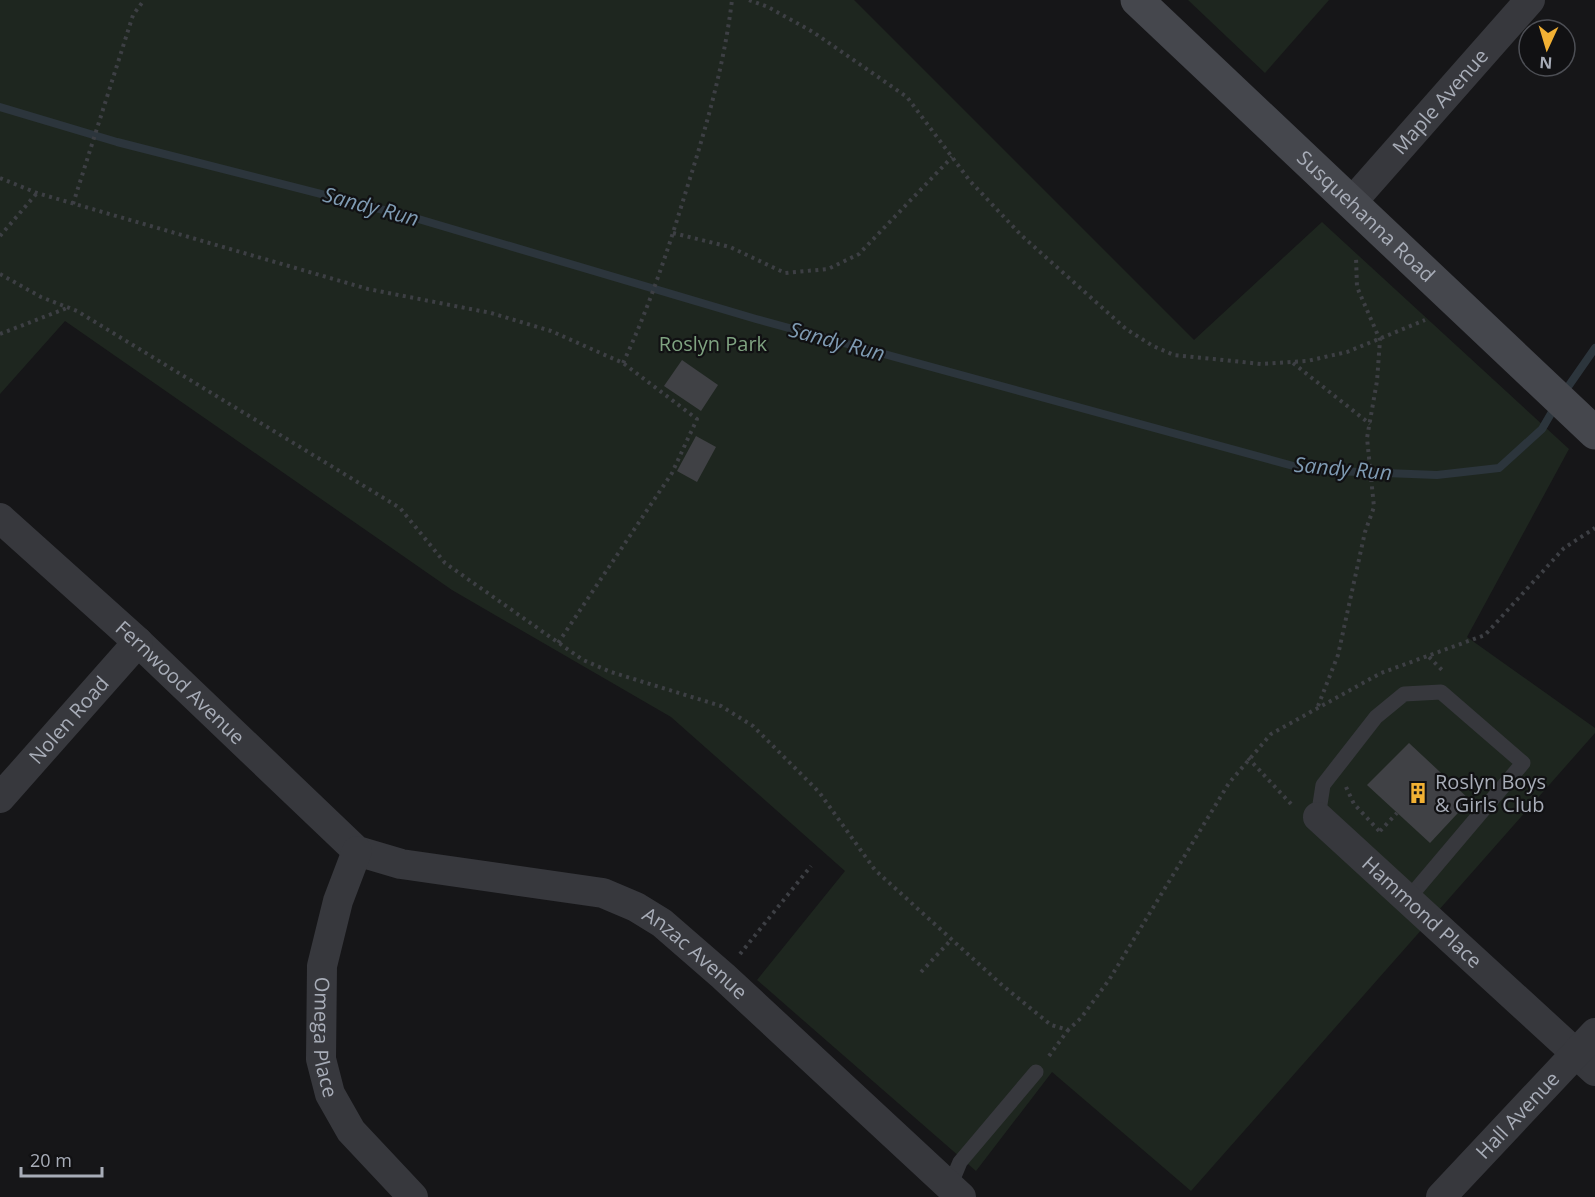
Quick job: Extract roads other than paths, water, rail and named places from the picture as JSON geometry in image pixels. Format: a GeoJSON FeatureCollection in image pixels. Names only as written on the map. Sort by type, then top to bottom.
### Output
{"type":"FeatureCollection","features":[{"type":"Feature","properties":{"kind":"main road","name":"Susquehanna Road"},"geometry":{"type":"LineString","coordinates":[[1137,0],[1594,432]]}},
{"type":"Feature","properties":{"kind":"street","name":"Maple Avenue"},"geometry":{"type":"LineString","coordinates":[[1351,203],[1530,0]]}},
{"type":"Feature","properties":{"kind":"street","name":"Fernwood Avenue"},"geometry":{"type":"LineString","coordinates":[[0,518],[138,642],[357,851]]}},
{"type":"Feature","properties":{"kind":"street","name":"Nolen Road"},"geometry":{"type":"LineString","coordinates":[[0,798],[138,642]]}},
{"type":"Feature","properties":{"kind":"street","name":"Hammond Place"},"geometry":{"type":"LineString","coordinates":[[1318,817],[1408,899],[1588,1052]]}},
{"type":"Feature","properties":{"kind":"street","name":"Anzac Avenue"},"geometry":{"type":"LineString","coordinates":[[357,851],[401,864],[603,893],[636,907],[662,923],[723,976],[950,1193]]}},
{"type":"Feature","properties":{"kind":"street","name":"Omega Place"},"geometry":{"type":"LineString","coordinates":[[357,851],[338,901],[322,966],[321,1059],[330,1094],[351,1131],[413,1197]]}},
{"type":"Feature","properties":{"kind":"street","name":"Hall Avenue"},"geometry":{"type":"LineString","coordinates":[[1441,1197],[1588,1052]]}},
{"type":"Feature","properties":{"kind":"lane"},"geometry":{"type":"LineString","coordinates":[[1318,817],[1323,785],[1376,717],[1404,694],[1441,692],[1523,763],[1408,899]]}},
{"type":"Feature","properties":{"kind":"lane"},"geometry":{"type":"LineString","coordinates":[[950,1193],[960,1162],[1036,1072]]}},
{"type":"Feature","properties":{"kind":"waterway","name":"Sandy Run"},"geometry":{"type":"LineString","coordinates":[[0,107],[117,142],[415,218],[756,319],[1308,470],[1437,475],[1499,468],[1542,429],[1556,405]]}},
{"type":"Feature","properties":{"kind":"waterway","name":"Sandy Run"},"geometry":{"type":"LineString","coordinates":[[1563,394],[1595,348]]}},
{"type":"Feature","properties":{"kind":"place","name":"Roslyn Boys & Girls Club"},"geometry":{"type":"Point","coordinates":[1418,793]}},
{"type":"Feature","properties":{"kind":"park label","name":"Roslyn Park"},"geometry":{"type":"Point","coordinates":[713,344]}}]}
